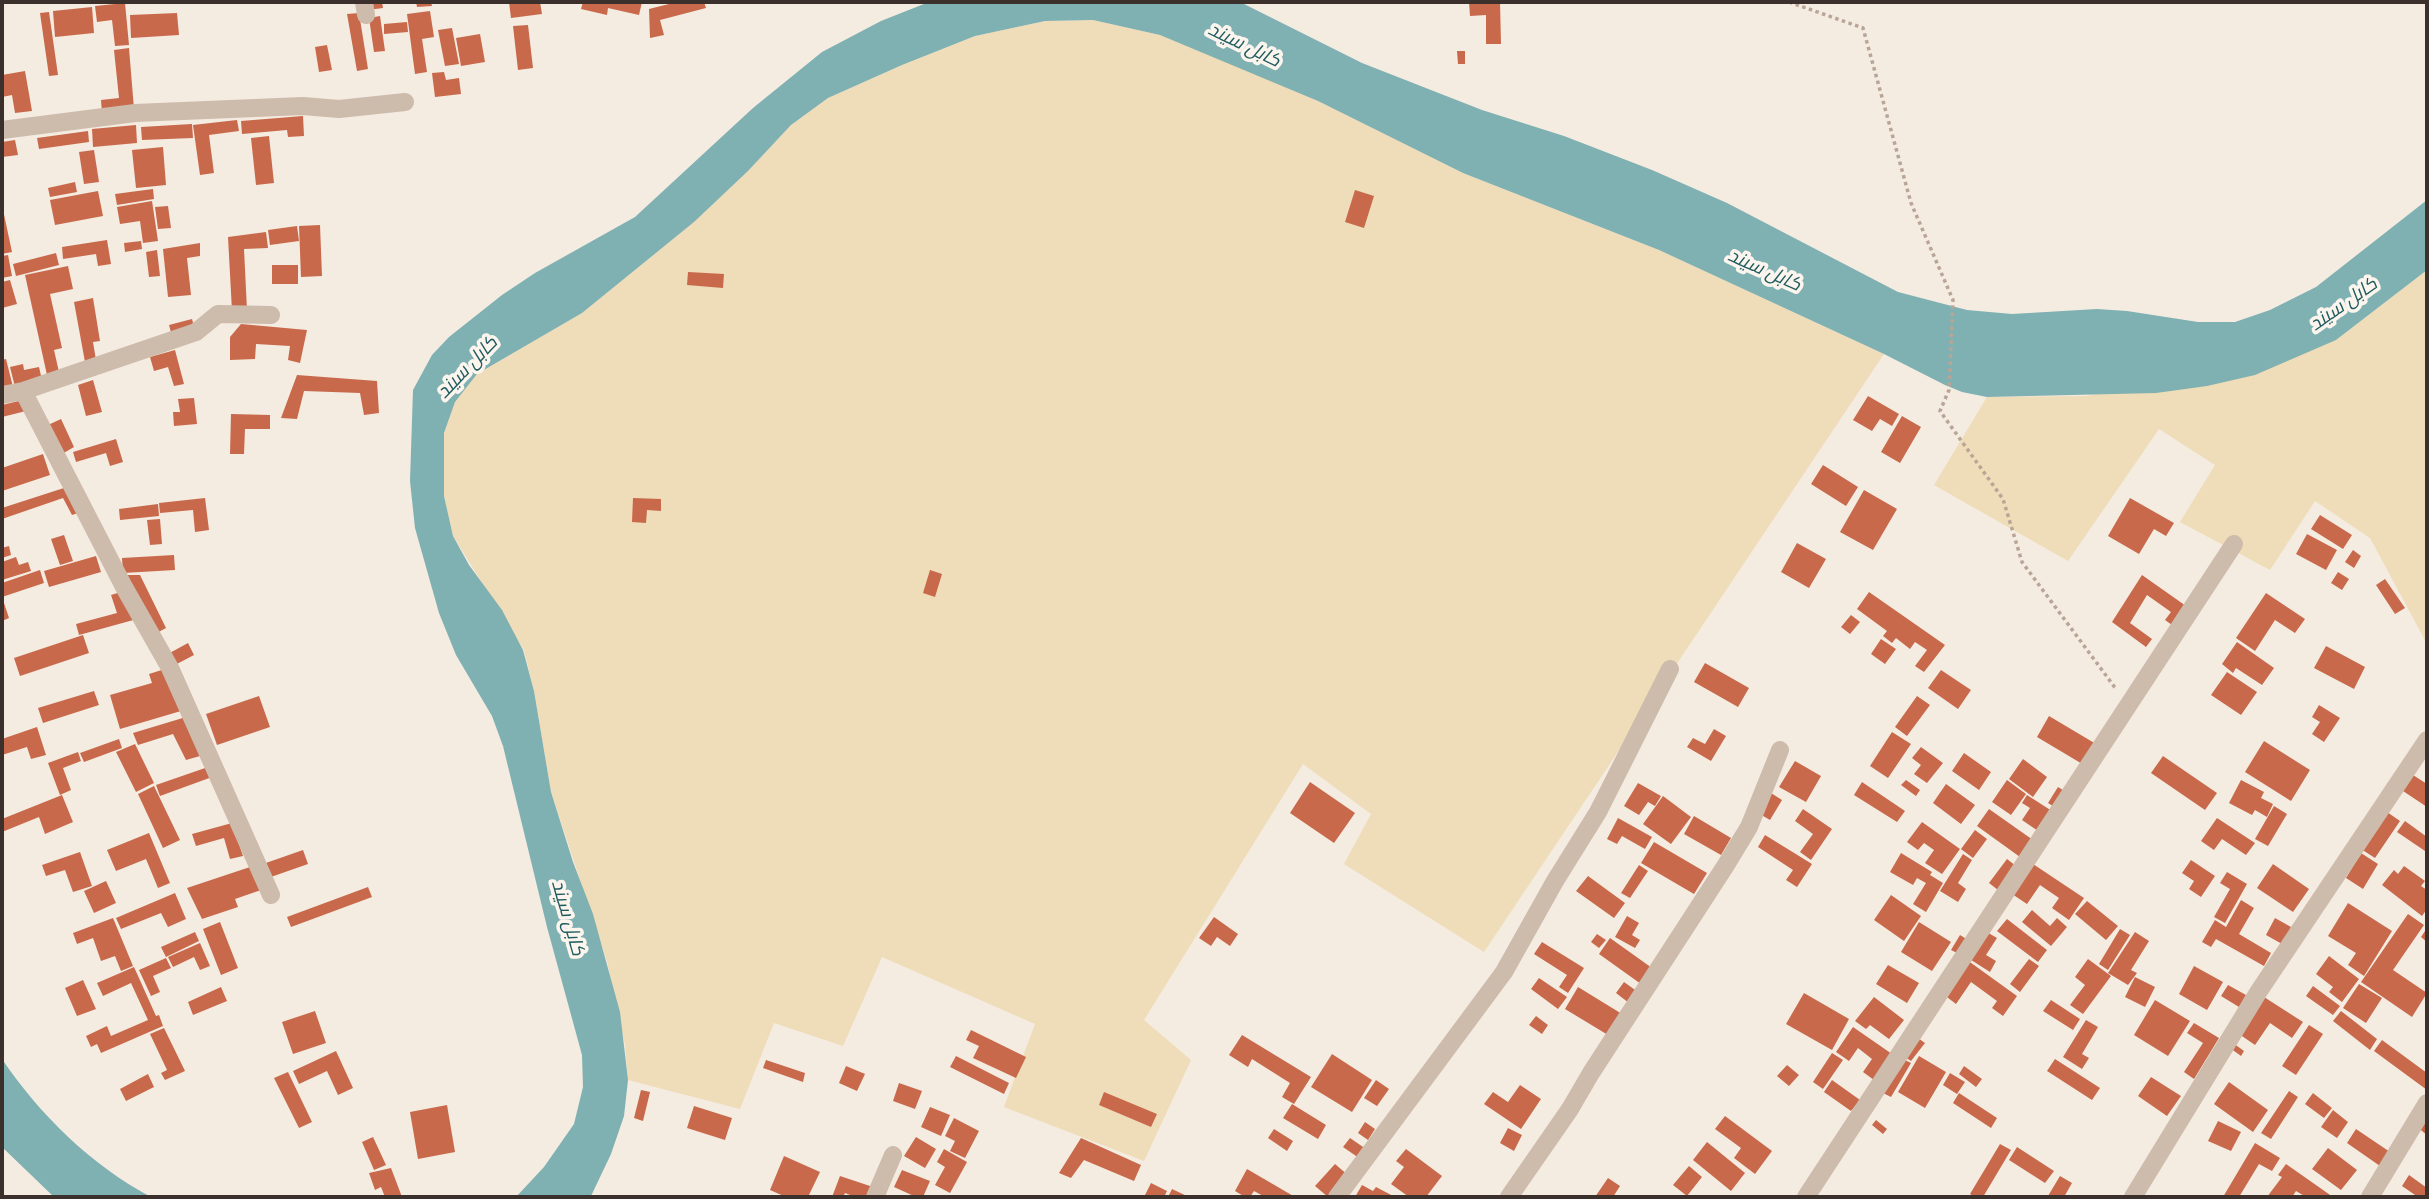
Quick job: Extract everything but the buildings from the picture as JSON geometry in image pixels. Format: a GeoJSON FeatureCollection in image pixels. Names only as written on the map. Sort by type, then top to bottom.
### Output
{"type":"FeatureCollection","features":[{"type":"Feature","properties":{"kind":"street"},"geometry":{"type":"LineString","coordinates":[[2,130],[135,113],[303,106],[339,109],[405,102]]}},
{"type":"Feature","properties":{"kind":"street"},"geometry":{"type":"LineString","coordinates":[[2,395],[23,391],[195,332],[218,314],[271,315]]}},
{"type":"Feature","properties":{"kind":"street"},"geometry":{"type":"LineString","coordinates":[[23,391],[124,587],[170,668],[271,895]]}},
{"type":"Feature","properties":{"kind":"street"},"geometry":{"type":"LineString","coordinates":[[1806,1197],[2234,544]]}},
{"type":"Feature","properties":{"kind":"street"},"geometry":{"type":"LineString","coordinates":[[1337,1197],[1504,972],[1555,881],[1598,812],[1670,669]]}},
{"type":"Feature","properties":{"kind":"street"},"geometry":{"type":"LineString","coordinates":[[2133,1197],[2259,991],[2427,740]]}},
{"type":"Feature","properties":{"kind":"street"},"geometry":{"type":"LineString","coordinates":[[1509,1197],[1570,1109],[1726,865],[1749,827],[1780,750]]}},
{"type":"Feature","properties":{"kind":"street"},"geometry":{"type":"LineString","coordinates":[[2370,1197],[2427,1103]]}},
{"type":"Feature","properties":{"kind":"street"},"geometry":{"type":"LineString","coordinates":[[876,1197],[893,1155]]}},
{"type":"Feature","properties":{"kind":"path"},"geometry":{"type":"LineString","coordinates":[[1789,2],[1863,28],[1911,203],[1953,300],[1949,390],[1940,411],[2003,499],[2022,562],[2127,705]]}},
{"type":"Feature","properties":{"kind":"sand"},"geometry":{"type":"Polygon","coordinates":[[[1093,20],[1160,35],[1230,63],[1318,101],[1463,173],[1659,250],[1884,354],[1484,952],[1344,864],[1371,814],[1303,764],[1144,1020],[1191,1060],[1144,1161],[1004,1107],[1035,1024],[882,957],[843,1046],[774,1023],[740,1109],[628,1080],[625,1045],[607,961],[551,792],[534,691],[524,650],[453,536],[444,496],[444,433],[455,402],[477,374],[582,313],[694,222],[748,171],[791,125],[828,98],[975,36],[1045,21],[1093,20]]]}},
{"type":"Feature","properties":{"kind":"sand"},"geometry":{"type":"Polygon","coordinates":[[[2427,270],[2427,644],[2370,538],[2315,501],[2270,570],[2180,522],[2215,465],[2159,429],[2068,561],[1934,485],[1987,397],[2087,396],[2336,340],[2427,270]]]}},
{"type":"Feature","properties":{"kind":"water","name":"کابل سيند"},"geometry":{"type":"Polygon","coordinates":[[[929,2],[1240,2],[1362,63],[1482,110],[1564,136],[1727,203],[1898,292],[1967,310],[2012,314],[2097,309],[2198,322],[2235,322],[2270,310],[2316,287],[2427,200],[2427,270],[2336,340],[2255,375],[2207,386],[2156,393],[1987,397],[1945,385],[1659,250],[1463,173],[1318,101],[1160,35],[1093,20],[1045,21],[975,36],[828,98],[791,125],[748,171],[694,222],[582,313],[477,374],[455,402],[444,433],[444,496],[453,536],[469,565],[502,610],[523,650],[534,691],[551,792],[593,914],[620,1012],[628,1080],[624,1116],[611,1154],[591,1196],[516,1197],[544,1167],[574,1124],[583,1087],[582,1055],[547,927],[503,746],[492,716],[456,655],[439,613],[415,528],[410,481],[413,390],[432,355],[449,337],[535,273],[635,217],[753,108],[822,52],[881,21],[929,2]]]}},
{"type":"Feature","properties":{"kind":"water"},"geometry":{"type":"Polygon","coordinates":[[[2,1059],[33,1100],[68,1137],[108,1170],[151,1197],[54,1197],[2,1147],[2,1059]]]}}]}
